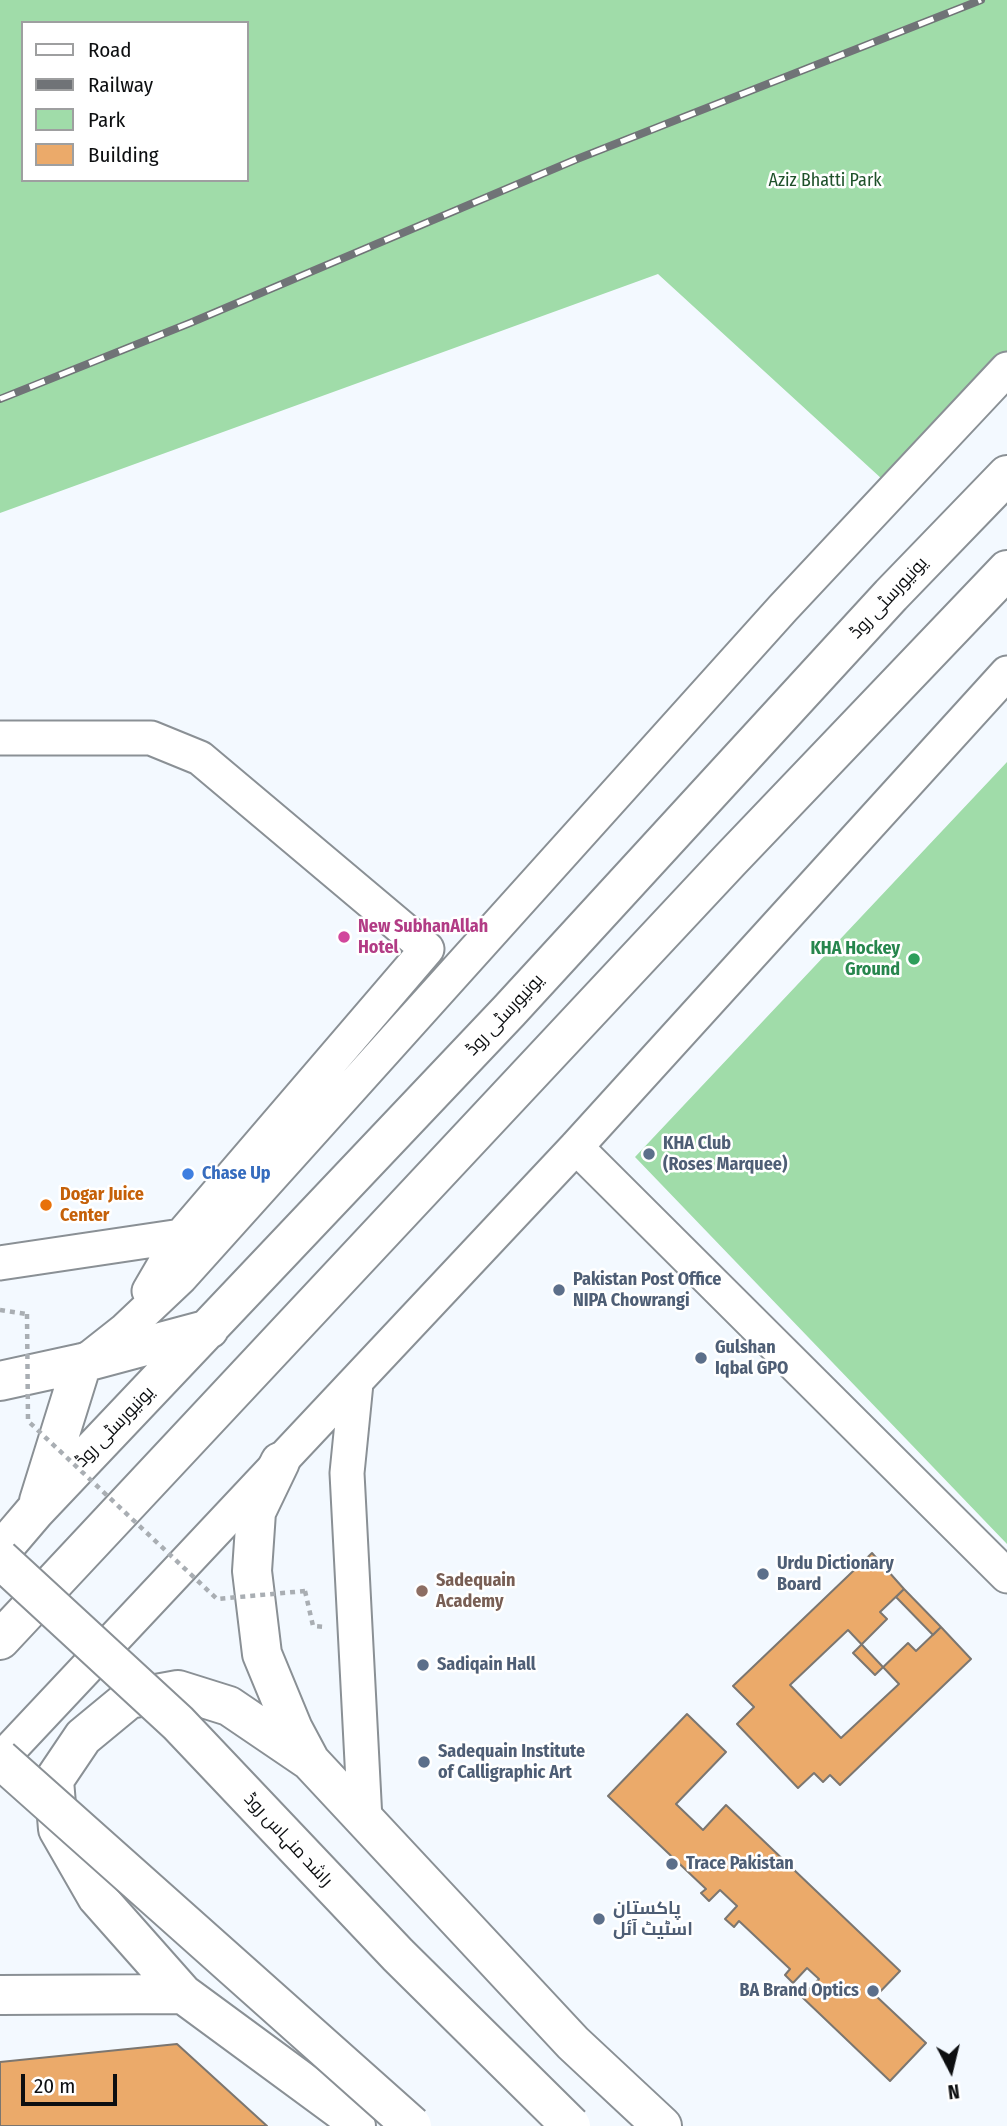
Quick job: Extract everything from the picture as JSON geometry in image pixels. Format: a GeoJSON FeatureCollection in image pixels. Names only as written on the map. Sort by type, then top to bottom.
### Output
{"type":"FeatureCollection","features":[{"type":"Feature","properties":{"kind":"main road","name":"یونیورسٹی روڈ"},"geometry":{"type":"LineString","coordinates":[[0,1552],[35,1511],[509,1011],[891,595],[1007,475]]}},
{"type":"Feature","properties":{"kind":"main road"},"geometry":{"type":"LineString","coordinates":[[0,1640],[551,1051],[1007,570]]}},
{"type":"Feature","properties":{"kind":"main road"},"geometry":{"type":"LineString","coordinates":[[0,1381],[82,1363],[209,1329]]}},
{"type":"Feature","properties":{"kind":"main road"},"geometry":{"type":"LineString","coordinates":[[35,1511],[82,1363]]}},
{"type":"Feature","properties":{"kind":"main road"},"geometry":{"type":"LineString","coordinates":[[280,1462],[256,1512],[252,1571],[262,1654],[310,1761]]}},
{"type":"Feature","properties":{"kind":"main road","name":"راشد منہاس روڈ"},"geometry":{"type":"LineString","coordinates":[[0,1559],[178,1723],[398,1955],[571,2126]]}},
{"type":"Feature","properties":{"kind":"main road"},"geometry":{"type":"LineString","coordinates":[[356,2126],[342,2112],[183,1994],[97,1897],[58,1829],[54,1780],[83,1737],[129,1699],[178,1690],[229,1706],[310,1761],[573,2043],[662,2126]]}},
{"type":"Feature","properties":{"kind":"main road"},"geometry":{"type":"LineString","coordinates":[[0,1760],[412,2126]]}},
{"type":"Feature","properties":{"kind":"main road"},"geometry":{"type":"LineString","coordinates":[[0,1996],[183,1994]]}},
{"type":"Feature","properties":{"kind":"street"},"geometry":{"type":"LineString","coordinates":[[82,1363],[125,1330],[181,1277],[783,608],[1007,369]]}},
{"type":"Feature","properties":{"kind":"street"},"geometry":{"type":"LineString","coordinates":[[0,1760],[576,1147],[1007,673]]}},
{"type":"Feature","properties":{"kind":"street"},"geometry":{"type":"LineString","coordinates":[[0,738],[151,738],[200,758],[454,974]]}},
{"type":"Feature","properties":{"kind":"street"},"geometry":{"type":"LineString","coordinates":[[125,1330],[181,1236],[427,949]]}},
{"type":"Feature","properties":{"kind":"street"},"geometry":{"type":"LineString","coordinates":[[576,1147],[1007,1576]]}},
{"type":"Feature","properties":{"kind":"street"},"geometry":{"type":"LineString","coordinates":[[0,1263],[181,1236]]}},
{"type":"Feature","properties":{"kind":"street"},"geometry":{"type":"LineString","coordinates":[[356,1383],[347,1473],[365,1820]]}},
{"type":"Feature","properties":{"kind":"path"},"geometry":{"type":"LineString","coordinates":[[0,1310],[27,1314],[28,1421],[48,1440],[217,1599],[305,1591],[313,1626],[325,1627],[323,1615]]}},
{"type":"Feature","properties":{"kind":"green space","name":"Aziz Bhatti Park"},"geometry":{"type":"Polygon","coordinates":[[[0,0],[1007,0],[1007,370],[894,490],[658,274],[0,513],[0,0]]]}},
{"type":"Feature","properties":{"kind":"green space","name":"KHA Hockey Ground"},"geometry":{"type":"Polygon","coordinates":[[[1007,762],[1007,1544],[635,1157],[1007,762]]]}},
{"type":"Feature","properties":{"kind":"building"},"geometry":{"type":"Polygon","coordinates":[[[872,1553],[904,1589],[896,1597],[933,1635],[941,1627],[971,1659],[840,1785],[830,1775],[823,1782],[814,1773],[798,1788],[737,1724],[754,1707],[733,1686],[872,1553]],[[848,1630],[790,1685],[841,1738],[899,1684],[848,1630]]]}},
{"type":"Feature","properties":{"kind":"building"},"geometry":{"type":"Polygon","coordinates":[[[904,1589],[941,1627],[916,1651],[908,1643],[875,1675],[853,1653],[887,1619],[880,1612],[904,1589]]]}},
{"type":"Feature","properties":{"kind":"building"},"geometry":{"type":"Polygon","coordinates":[[[687,1714],[726,1752],[676,1804],[703,1830],[726,1805],[900,1971],[876,1996],[926,2043],[890,2081],[802,1997],[819,1979],[807,1968],[793,1983],[785,1975],[790,1969],[739,1921],[734,1927],[725,1919],[737,1906],[720,1890],[709,1901],[701,1893],[706,1889],[608,1796],[687,1714]]]}},
{"type":"Feature","properties":{"kind":"building"},"geometry":{"type":"Polygon","coordinates":[[[177,2044],[267,2126],[0,2126],[0,2062],[177,2044]]]}},
{"type":"Feature","properties":{"kind":"railway"},"geometry":{"type":"LineString","coordinates":[[0,399],[190,323],[577,159],[981,0]]}},
{"type":"Feature","properties":{"kind":"place","name":"New SubhanAllah Hotel"},"geometry":{"type":"Point","coordinates":[344,937]}},
{"type":"Feature","properties":{"kind":"place","name":"KHA Hockey Ground"},"geometry":{"type":"Point","coordinates":[914,959]}},
{"type":"Feature","properties":{"kind":"place","name":"KHA Club (Roses Marquee)"},"geometry":{"type":"Point","coordinates":[649,1154]}},
{"type":"Feature","properties":{"kind":"place","name":"Chase Up"},"geometry":{"type":"Point","coordinates":[188,1174]}},
{"type":"Feature","properties":{"kind":"place","name":"Dogar Juice Center"},"geometry":{"type":"Point","coordinates":[46,1205]}},
{"type":"Feature","properties":{"kind":"place","name":"Pakistan Post Office NIPA Chowrangi"},"geometry":{"type":"Point","coordinates":[559,1290]}},
{"type":"Feature","properties":{"kind":"place","name":"Gulshan Iqbal GPO"},"geometry":{"type":"Point","coordinates":[701,1358]}},
{"type":"Feature","properties":{"kind":"place","name":"Urdu Dictionary Board"},"geometry":{"type":"Point","coordinates":[763,1574]}},
{"type":"Feature","properties":{"kind":"place","name":"Sadequain Academy"},"geometry":{"type":"Point","coordinates":[422,1591]}},
{"type":"Feature","properties":{"kind":"place","name":"Sadiqain Hall"},"geometry":{"type":"Point","coordinates":[423,1665]}},
{"type":"Feature","properties":{"kind":"place","name":"Sadequain Institute of Calligraphic Art"},"geometry":{"type":"Point","coordinates":[424,1762]}},
{"type":"Feature","properties":{"kind":"place","name":"Trace Pakistan"},"geometry":{"type":"Point","coordinates":[672,1864]}},
{"type":"Feature","properties":{"kind":"place","name":"پاکستان اسٹیٹ آئل"},"geometry":{"type":"Point","coordinates":[599,1919]}},
{"type":"Feature","properties":{"kind":"place","name":"BA Brand Optics"},"geometry":{"type":"Point","coordinates":[873,1991]}}]}
